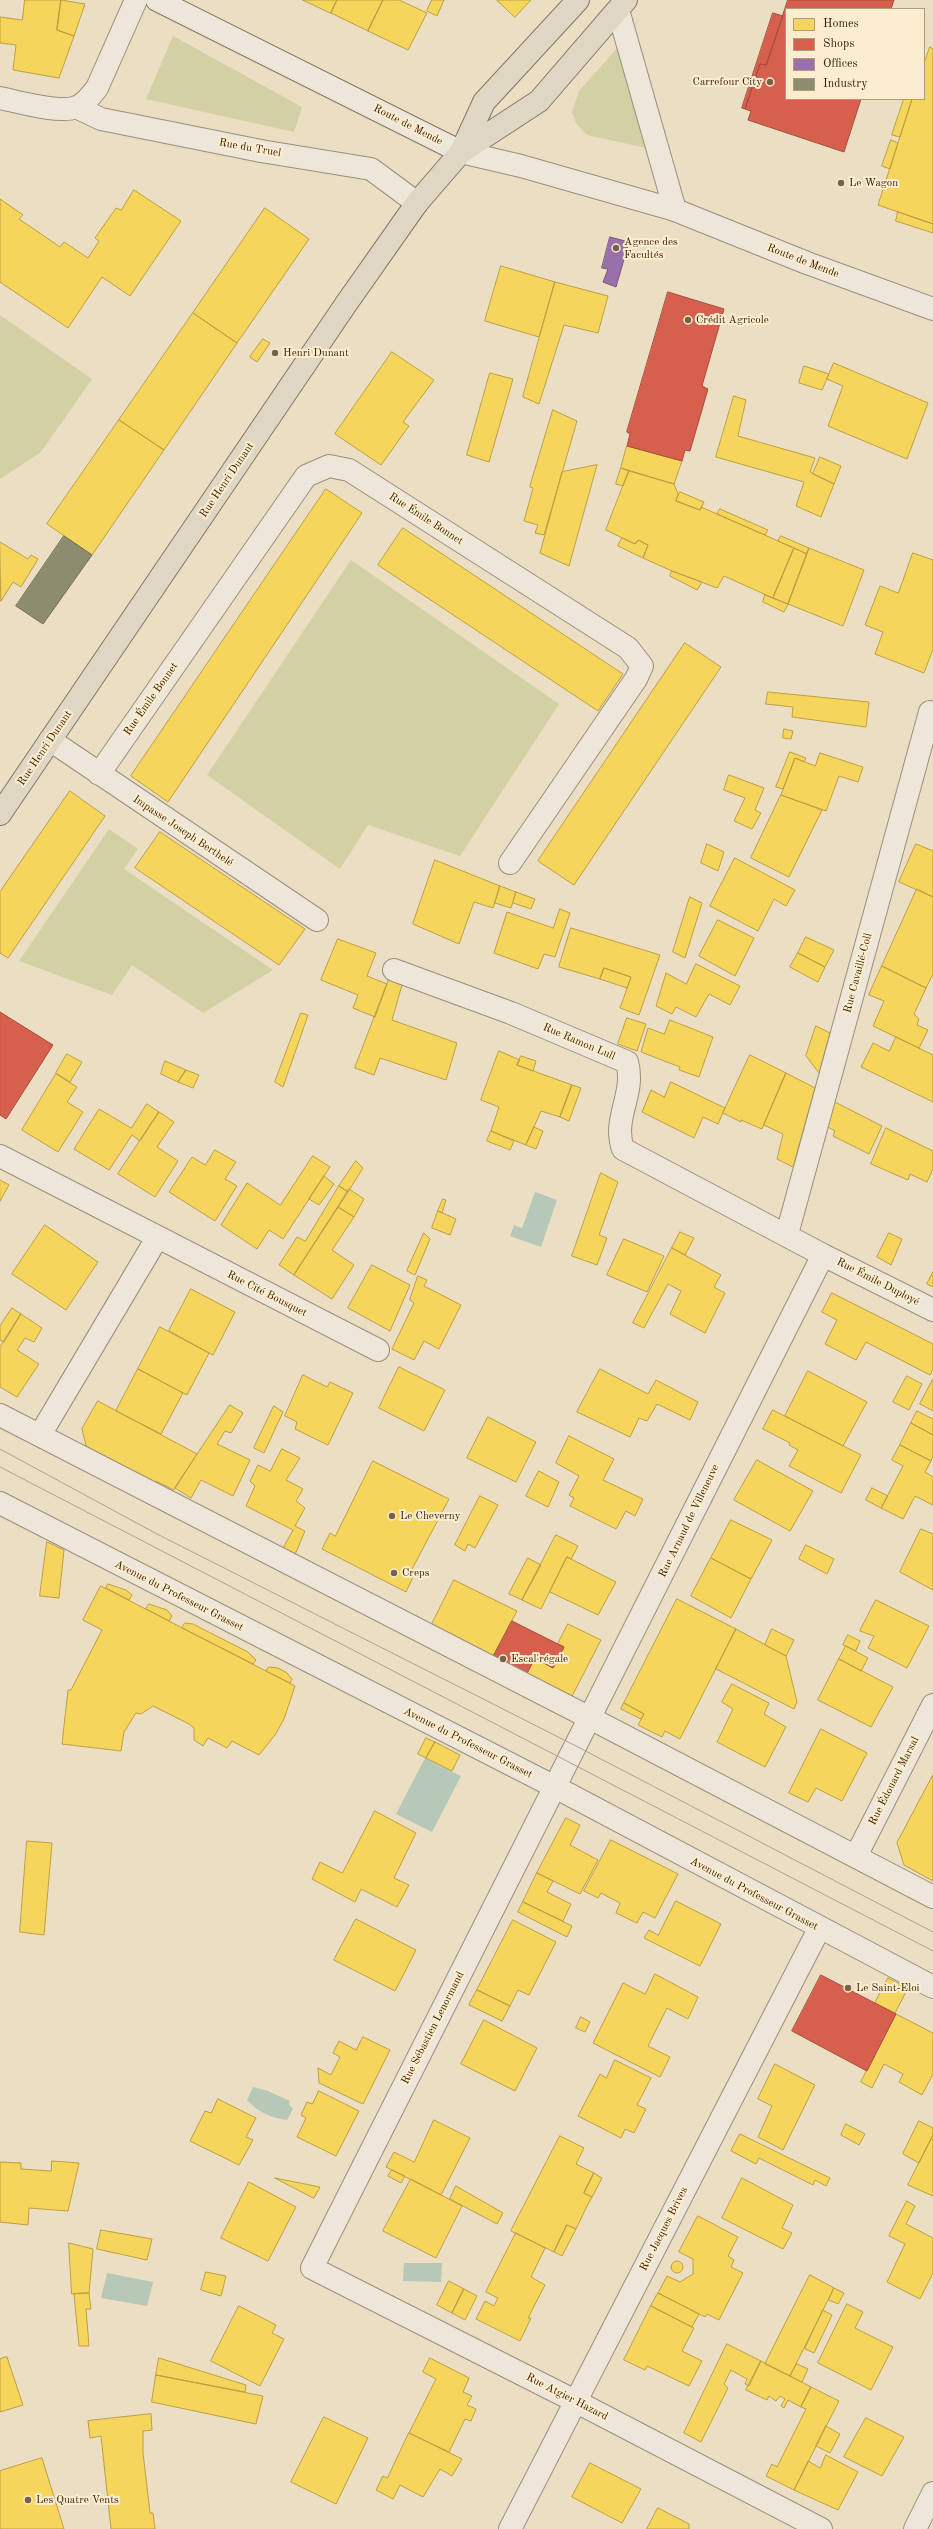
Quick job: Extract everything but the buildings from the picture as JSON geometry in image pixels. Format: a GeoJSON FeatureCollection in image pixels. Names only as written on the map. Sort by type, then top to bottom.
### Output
{"type":"FeatureCollection","features":[{"type":"Feature","properties":{"kind":"main road"},"geometry":{"type":"LineString","coordinates":[[461,152],[484,102],[578,0]]}},
{"type":"Feature","properties":{"kind":"main road"},"geometry":{"type":"LineString","coordinates":[[461,152],[539,101],[622,5]]}},
{"type":"Feature","properties":{"kind":"main road","name":"Rue Henri Dunant"},"geometry":{"type":"LineString","coordinates":[[0,814],[417,203],[461,152]]}},
{"type":"Feature","properties":{"kind":"street"},"geometry":{"type":"LineString","coordinates":[[76,107],[88,99],[97,88],[136,0]]}},
{"type":"Feature","properties":{"kind":"street","name":"Route de Mende"},"geometry":{"type":"LineString","coordinates":[[157,0],[461,152],[521,166],[675,210],[807,263],[933,309]]}},
{"type":"Feature","properties":{"kind":"street"},"geometry":{"type":"LineString","coordinates":[[622,5],[675,210]]}},
{"type":"Feature","properties":{"kind":"street","name":"Rue du Truel"},"geometry":{"type":"LineString","coordinates":[[0,98],[51,107],[76,107],[101,119],[261,151],[371,169],[417,203]]}},
{"type":"Feature","properties":{"kind":"street","name":"Rue Émile Bonnet"},"geometry":{"type":"LineString","coordinates":[[99,774],[306,476],[329,466],[349,470],[628,648],[642,666],[636,679],[510,863]]}},
{"type":"Feature","properties":{"kind":"street","name":"Rue Cavaillé-Coll"},"geometry":{"type":"LineString","coordinates":[[787,1234],[930,712]]}},
{"type":"Feature","properties":{"kind":"street","name":"Impasse Joseph Berthelé"},"geometry":{"type":"LineString","coordinates":[[50,740],[317,920]]}},
{"type":"Feature","properties":{"kind":"street","name":"Rue Ramon Lull"},"geometry":{"type":"LineString","coordinates":[[394,970],[511,1013],[627,1062],[631,1076],[618,1135],[623,1149],[787,1234],[823,1255]]}},
{"type":"Feature","properties":{"kind":"street","name":"Rue Cité Bousquet"},"geometry":{"type":"LineString","coordinates":[[0,1156],[157,1238],[378,1350]]}},
{"type":"Feature","properties":{"kind":"street"},"geometry":{"type":"LineString","coordinates":[[40,1435],[157,1238]]}},
{"type":"Feature","properties":{"kind":"street","name":"Rue Émile Duployé"},"geometry":{"type":"LineString","coordinates":[[823,1255],[933,1310]]}},
{"type":"Feature","properties":{"kind":"street","name":"Rue Arnaud de Villeneuve"},"geometry":{"type":"LineString","coordinates":[[555,1787],[823,1255]]}},
{"type":"Feature","properties":{"kind":"street"},"geometry":{"type":"LineString","coordinates":[[0,1415],[590,1718],[933,1897]]}},
{"type":"Feature","properties":{"kind":"street","name":"Avenue du Professeur Grasset"},"geometry":{"type":"LineString","coordinates":[[0,1503],[555,1787],[819,1929],[933,1987]]}},
{"type":"Feature","properties":{"kind":"street","name":"Rue Édouard Marsal"},"geometry":{"type":"LineString","coordinates":[[856,1856],[933,1705]]}},
{"type":"Feature","properties":{"kind":"street","name":"Rue Sébastien Lenormand"},"geometry":{"type":"LineString","coordinates":[[312,2268],[555,1787]]}},
{"type":"Feature","properties":{"kind":"street","name":"Rue Jacques Brives"},"geometry":{"type":"LineString","coordinates":[[510,2529],[819,1929]]}},
{"type":"Feature","properties":{"kind":"street","name":"Rue Atgier Hazard"},"geometry":{"type":"LineString","coordinates":[[312,2268],[575,2401],[822,2529]]}},
{"type":"Feature","properties":{"kind":"street"},"geometry":{"type":"LineString","coordinates":[[914,2529],[933,2493]]}},
{"type":"Feature","properties":{"kind":"shaded area"},"geometry":{"type":"Polygon","coordinates":[[[173,36],[302,107],[294,132],[146,99],[173,36]]]}},
{"type":"Feature","properties":{"kind":"shaded area"},"geometry":{"type":"Polygon","coordinates":[[[619,46],[646,148],[587,135],[576,123],[572,112],[579,91],[619,46]]]}},
{"type":"Feature","properties":{"kind":"shaded area"},"geometry":{"type":"Polygon","coordinates":[[[0,315],[92,379],[41,452],[0,479],[0,315]]]}},
{"type":"Feature","properties":{"kind":"shaded area"},"geometry":{"type":"Polygon","coordinates":[[[351,560],[559,704],[460,856],[368,825],[340,869],[207,775],[351,560]]]}},
{"type":"Feature","properties":{"kind":"shaded area"},"geometry":{"type":"Polygon","coordinates":[[[109,829],[138,849],[124,869],[273,970],[203,1013],[132,965],[112,995],[19,961],[109,829]]]}},
{"type":"Feature","properties":{"kind":"shaded area"},"geometry":{"type":"Polygon","coordinates":[[[535,1192],[557,1200],[541,1247],[510,1236],[514,1225],[522,1228],[535,1192]]]}},
{"type":"Feature","properties":{"kind":"shaded area"},"geometry":{"type":"Polygon","coordinates":[[[425,1758],[461,1776],[432,1832],[396,1814],[425,1758]]]}},
{"type":"Feature","properties":{"kind":"shaded area"},"geometry":{"type":"Polygon","coordinates":[[[253,2087],[268,2091],[290,2101],[289,2104],[293,2109],[287,2120],[265,2114],[251,2104],[247,2100],[253,2087]]]}},
{"type":"Feature","properties":{"kind":"shaded area"},"geometry":{"type":"Polygon","coordinates":[[[404,2263],[442,2263],[441,2282],[403,2281],[404,2263]]]}},
{"type":"Feature","properties":{"kind":"shaded area"},"geometry":{"type":"Polygon","coordinates":[[[107,2273],[153,2282],[147,2306],[101,2298],[107,2273]]]}},
{"type":"Feature","properties":{"kind":"tram line"},"geometry":{"type":"LineString","coordinates":[[0,1449],[157,1534],[576,1746],[933,1932]]}},
{"type":"Feature","properties":{"kind":"tram line"},"geometry":{"type":"LineString","coordinates":[[0,1467],[933,1951]]}},
{"type":"Feature","properties":{"kind":"place","name":"Carrefour City"},"geometry":{"type":"Point","coordinates":[770,82]}},
{"type":"Feature","properties":{"kind":"place","name":"Le Wagon"},"geometry":{"type":"Point","coordinates":[841,183]}},
{"type":"Feature","properties":{"kind":"place","name":"Agence des Facultés"},"geometry":{"type":"Point","coordinates":[616,248]}},
{"type":"Feature","properties":{"kind":"place","name":"Crédit Agricole"},"geometry":{"type":"Point","coordinates":[688,320]}},
{"type":"Feature","properties":{"kind":"place","name":"Henri Dunant"},"geometry":{"type":"Point","coordinates":[275,353]}},
{"type":"Feature","properties":{"kind":"place","name":"Le Cheverny"},"geometry":{"type":"Point","coordinates":[392,1516]}},
{"type":"Feature","properties":{"kind":"place","name":"Creps"},"geometry":{"type":"Point","coordinates":[394,1573]}},
{"type":"Feature","properties":{"kind":"place","name":"Escal'régale"},"geometry":{"type":"Point","coordinates":[503,1659]}},
{"type":"Feature","properties":{"kind":"place","name":"Le Saint-Eloi"},"geometry":{"type":"Point","coordinates":[848,1988]}},
{"type":"Feature","properties":{"kind":"place","name":"Les Quatre Vents"},"geometry":{"type":"Point","coordinates":[28,2500]}}]}
